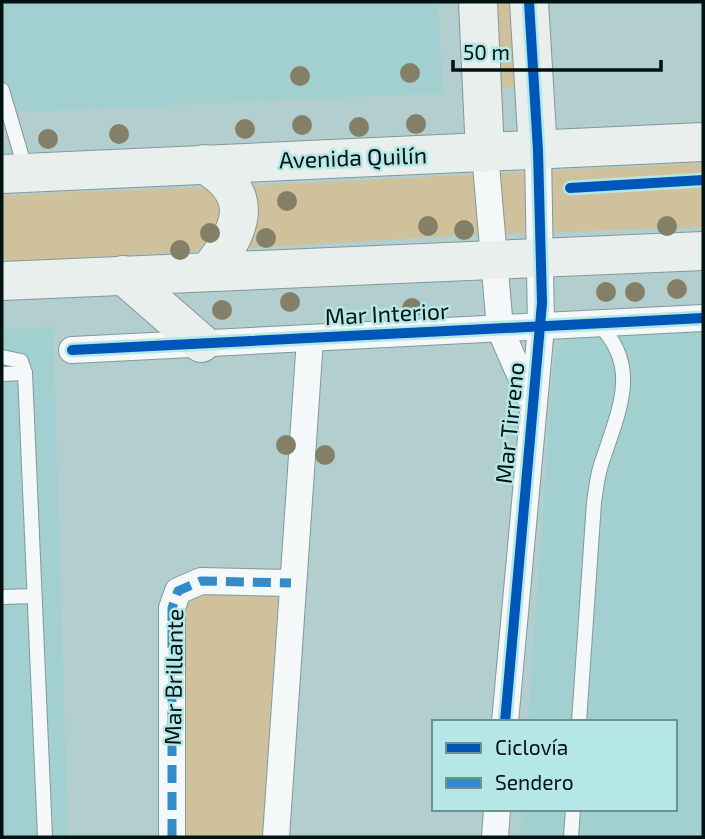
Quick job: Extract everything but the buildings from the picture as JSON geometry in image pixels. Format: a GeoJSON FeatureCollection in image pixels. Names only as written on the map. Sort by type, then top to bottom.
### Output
{"type":"FeatureCollection","features":[{"type":"Feature","properties":{"kind":"main road","name":"Mar Tirreno"},"geometry":{"type":"LineString","coordinates":[[478,2],[485,153]]}},
{"type":"Feature","properties":{"kind":"main road","name":"Mar Tirreno"},"geometry":{"type":"LineString","coordinates":[[529,2],[538,150]]}},
{"type":"Feature","properties":{"kind":"main road","name":"Avenida Quilín"},"geometry":{"type":"LineString","coordinates":[[14,173],[703,142]]}},
{"type":"Feature","properties":{"kind":"main road"},"geometry":{"type":"LineString","coordinates":[[204,164],[222,175],[233,189],[240,208],[236,231],[209,271]]}},
{"type":"Feature","properties":{"kind":"main road"},"geometry":{"type":"LineString","coordinates":[[2,281],[703,251]]}},
{"type":"Feature","properties":{"kind":"main road"},"geometry":{"type":"LineString","coordinates":[[123,275],[204,343]]}},
{"type":"Feature","properties":{"kind":"street","name":"Mar Tirreno"},"geometry":{"type":"LineString","coordinates":[[505,720],[532,401],[541,327],[538,150]]}},
{"type":"Feature","properties":{"kind":"street","name":"Mar Tirreno"},"geometry":{"type":"LineString","coordinates":[[485,153],[500,329],[532,401]]}},
{"type":"Feature","properties":{"kind":"street","name":"Mar Interior"},"geometry":{"type":"LineString","coordinates":[[72,350],[703,318]]}},
{"type":"Feature","properties":{"kind":"street","name":"Mar Interior"},"geometry":{"type":"LineString","coordinates":[[276,837],[291,583],[310,339]]}},
{"type":"Feature","properties":{"kind":"street","name":"Mar Brillante"},"geometry":{"type":"LineString","coordinates":[[172,837],[172,608],[178,591],[201,581],[291,583]]}},
{"type":"Feature","properties":{"kind":"street"},"geometry":{"type":"LineString","coordinates":[[495,837],[497,811]]}},
{"type":"Feature","properties":{"kind":"lane"},"geometry":{"type":"LineString","coordinates":[[2,90],[14,173]]}},
{"type":"Feature","properties":{"kind":"lane"},"geometry":{"type":"LineString","coordinates":[[579,720],[594,502],[600,468],[620,412],[623,381],[618,345],[598,324]]}},
{"type":"Feature","properties":{"kind":"lane"},"geometry":{"type":"LineString","coordinates":[[2,357],[21,361],[25,373],[46,837]]}},
{"type":"Feature","properties":{"kind":"lane"},"geometry":{"type":"LineString","coordinates":[[2,374],[25,373]]}},
{"type":"Feature","properties":{"kind":"lane"},"geometry":{"type":"LineString","coordinates":[[2,597],[33,596]]}},
{"type":"Feature","properties":{"kind":"lane"},"geometry":{"type":"LineString","coordinates":[[571,837],[573,811]]}},
{"type":"Feature","properties":{"kind":"shaded area"},"geometry":{"type":"Polygon","coordinates":[[[2,2],[438,2],[443,93],[2,113],[2,2]]]}},
{"type":"Feature","properties":{"kind":"shaded area"},"geometry":{"type":"Polygon","coordinates":[[[493,2],[514,2],[521,86],[500,88],[493,2]]]}},
{"type":"Feature","properties":{"kind":"shaded area"},"geometry":{"type":"Polygon","coordinates":[[[703,163],[703,227],[471,235],[248,248],[243,245],[245,186],[703,163]]]}},
{"type":"Feature","properties":{"kind":"shaded area"},"geometry":{"type":"Polygon","coordinates":[[[211,187],[228,216],[200,251],[2,262],[2,195],[211,187]]]}},
{"type":"Feature","properties":{"kind":"shaded area"},"geometry":{"type":"Polygon","coordinates":[[[53,327],[68,837],[2,837],[2,329],[53,327]]]}},
{"type":"Feature","properties":{"kind":"shaded area"},"geometry":{"type":"Polygon","coordinates":[[[703,332],[703,837],[520,837],[522,811],[677,811],[677,720],[528,720],[554,358],[565,338],[703,332]]]}},
{"type":"Feature","properties":{"kind":"shaded area"},"geometry":{"type":"Polygon","coordinates":[[[259,591],[278,597],[262,837],[183,837],[183,606],[194,595],[259,591]]]}},
{"type":"Feature","properties":{"kind":"marked path"},"geometry":{"type":"LineString","coordinates":[[172,837],[172,608],[178,591],[201,581],[291,583]]}},
{"type":"Feature","properties":{"kind":"cycle path"},"geometry":{"type":"LineString","coordinates":[[505,720],[542,303],[538,151],[529,2]]}},
{"type":"Feature","properties":{"kind":"cycle path"},"geometry":{"type":"LineString","coordinates":[[570,188],[703,180]]}},
{"type":"Feature","properties":{"kind":"cycle path"},"geometry":{"type":"LineString","coordinates":[[72,350],[703,318]]}}]}
